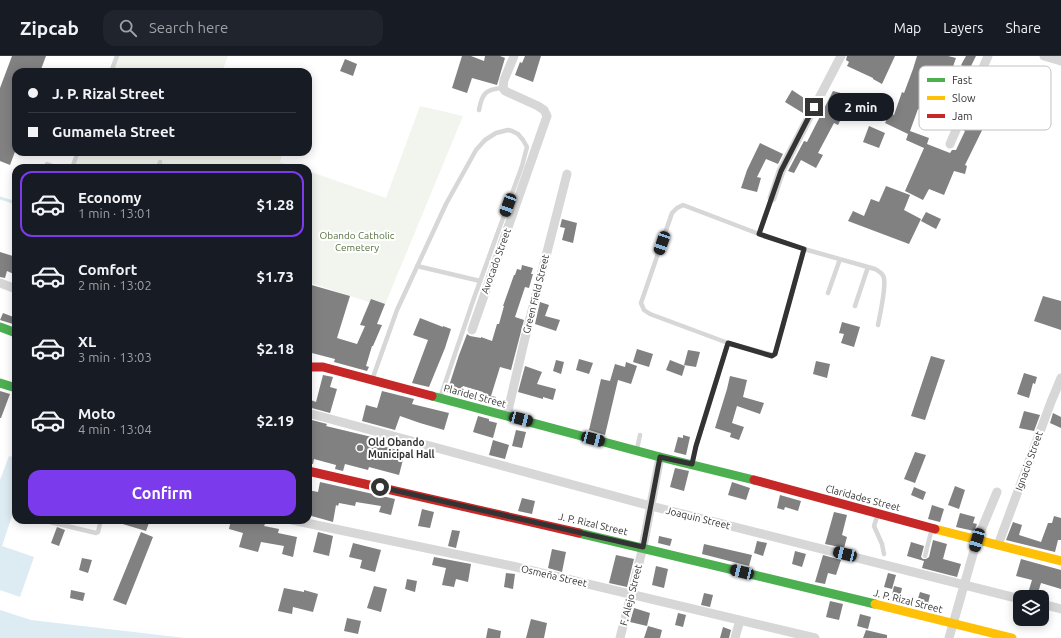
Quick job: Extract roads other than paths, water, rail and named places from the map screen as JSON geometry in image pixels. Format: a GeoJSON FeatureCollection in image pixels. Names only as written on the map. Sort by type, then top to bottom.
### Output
{"type":"FeatureCollection","features":[{"type":"Feature","properties":{"kind":"street"},"geometry":{"type":"LineString","coordinates":[[503,88],[504,80],[514,56]]}},
{"type":"Feature","properties":{"kind":"street"},"geometry":{"type":"LineString","coordinates":[[772,198],[781,171],[841,56]]}},
{"type":"Feature","properties":{"kind":"street"},"geometry":{"type":"LineString","coordinates":[[984,66],[988,56]]}},
{"type":"Feature","properties":{"kind":"street"},"geometry":{"type":"LineString","coordinates":[[1044,56],[1061,62]]}},
{"type":"Feature","properties":{"kind":"street","name":"Avocado Street"},"geometry":{"type":"LineString","coordinates":[[472,330],[547,116],[544,110],[538,106],[505,91],[503,88]]}},
{"type":"Feature","properties":{"kind":"street"},"geometry":{"type":"LineString","coordinates":[[950,144],[956,130]]}},
{"type":"Feature","properties":{"kind":"street","name":"Green Field Street"},"geometry":{"type":"LineString","coordinates":[[507,415],[567,174]]}},
{"type":"Feature","properties":{"kind":"street"},"geometry":{"type":"LineString","coordinates":[[0,283],[12,288]]}},
{"type":"Feature","properties":{"kind":"street"},"geometry":{"type":"LineString","coordinates":[[0,327],[12,332]]}},
{"type":"Feature","properties":{"kind":"street","name":"Plaridel Street"},"geometry":{"type":"LineString","coordinates":[[312,367],[324,367],[660,457]]}},
{"type":"Feature","properties":{"kind":"street","name":"Ignacio Street"},"geometry":{"type":"LineString","coordinates":[[998,545],[1050,402],[1061,378]]}},
{"type":"Feature","properties":{"kind":"street"},"geometry":{"type":"LineString","coordinates":[[0,383],[12,387]]}},
{"type":"Feature","properties":{"kind":"street","name":"Joaquin Street"},"geometry":{"type":"LineString","coordinates":[[312,414],[651,506],[1013,597]]}},
{"type":"Feature","properties":{"kind":"street","name":"Claridades Street"},"geometry":{"type":"LineString","coordinates":[[660,457],[692,464],[977,540],[1060,559]]}},
{"type":"Feature","properties":{"kind":"street","name":"F. Alejo Street"},"geometry":{"type":"LineString","coordinates":[[620,638],[643,547],[660,457]]}},
{"type":"Feature","properties":{"kind":"street","name":"J. P. Rizal Street"},"geometry":{"type":"LineString","coordinates":[[312,472],[643,547],[1012,638]]}},
{"type":"Feature","properties":{"kind":"street"},"geometry":{"type":"LineString","coordinates":[[949,638],[977,540],[997,492]]}},
{"type":"Feature","properties":{"kind":"street","name":"Osmeña Street"},"geometry":{"type":"LineString","coordinates":[[311,524],[512,566],[815,638]]}},
{"type":"Feature","properties":{"kind":"street"},"geometry":{"type":"LineString","coordinates":[[1049,606],[1061,609]]}},
{"type":"Feature","properties":{"kind":"street"},"geometry":{"type":"LineString","coordinates":[[735,638],[740,620]]}},
{"type":"Feature","properties":{"kind":"lane"},"geometry":{"type":"LineString","coordinates":[[112,68],[117,56]]}},
{"type":"Feature","properties":{"kind":"lane"},"geometry":{"type":"LineString","coordinates":[[479,110],[480,101],[486,92],[490,89],[503,88]]}},
{"type":"Feature","properties":{"kind":"lane"},"geometry":{"type":"LineString","coordinates":[[372,380],[397,310],[446,204],[476,150],[485,140],[496,133],[508,130],[518,134],[526,147],[522,166],[480,281],[440,398]]}},
{"type":"Feature","properties":{"kind":"lane"},"geometry":{"type":"LineString","coordinates":[[759,234],[772,198]]}},
{"type":"Feature","properties":{"kind":"lane"},"geometry":{"type":"LineString","coordinates":[[804,249],[775,354],[772,356],[728,343],[650,314],[644,310],[641,303],[672,213],[676,208],[683,205],[759,234],[878,271],[884,278],[878,325]]}},
{"type":"Feature","properties":{"kind":"lane"},"geometry":{"type":"LineString","coordinates":[[828,294],[840,259]]}},
{"type":"Feature","properties":{"kind":"lane"},"geometry":{"type":"LineString","coordinates":[[417,266],[480,281]]}},
{"type":"Feature","properties":{"kind":"lane"},"geometry":{"type":"LineString","coordinates":[[855,306],[868,267]]}},
{"type":"Feature","properties":{"kind":"lane"},"geometry":{"type":"LineString","coordinates":[[692,464],[696,446],[728,343]]}},
{"type":"Feature","properties":{"kind":"lane"},"geometry":{"type":"LineString","coordinates":[[636,451],[640,435]]}},
{"type":"Feature","properties":{"kind":"lane"},"geometry":{"type":"LineString","coordinates":[[878,514],[874,526],[882,544],[884,554]]}},
{"type":"Feature","properties":{"kind":"lane"},"geometry":{"type":"LineString","coordinates":[[59,524],[96,533],[98,532],[100,524]]}},
{"type":"Feature","properties":{"kind":"lane"},"geometry":{"type":"LineString","coordinates":[[924,556],[932,528]]}},
{"type":"Feature","properties":{"kind":"waterway"},"geometry":{"type":"LineString","coordinates":[[0,198],[12,202]]}},
{"type":"Feature","properties":{"kind":"place","name":"Old Obando Municipal Hall"},"geometry":{"type":"Point","coordinates":[360,448]}},
{"type":"Feature","properties":{"kind":"park label","name":"Obando Catholic Cemetery"},"geometry":{"type":"Point","coordinates":[357,240]}}]}
